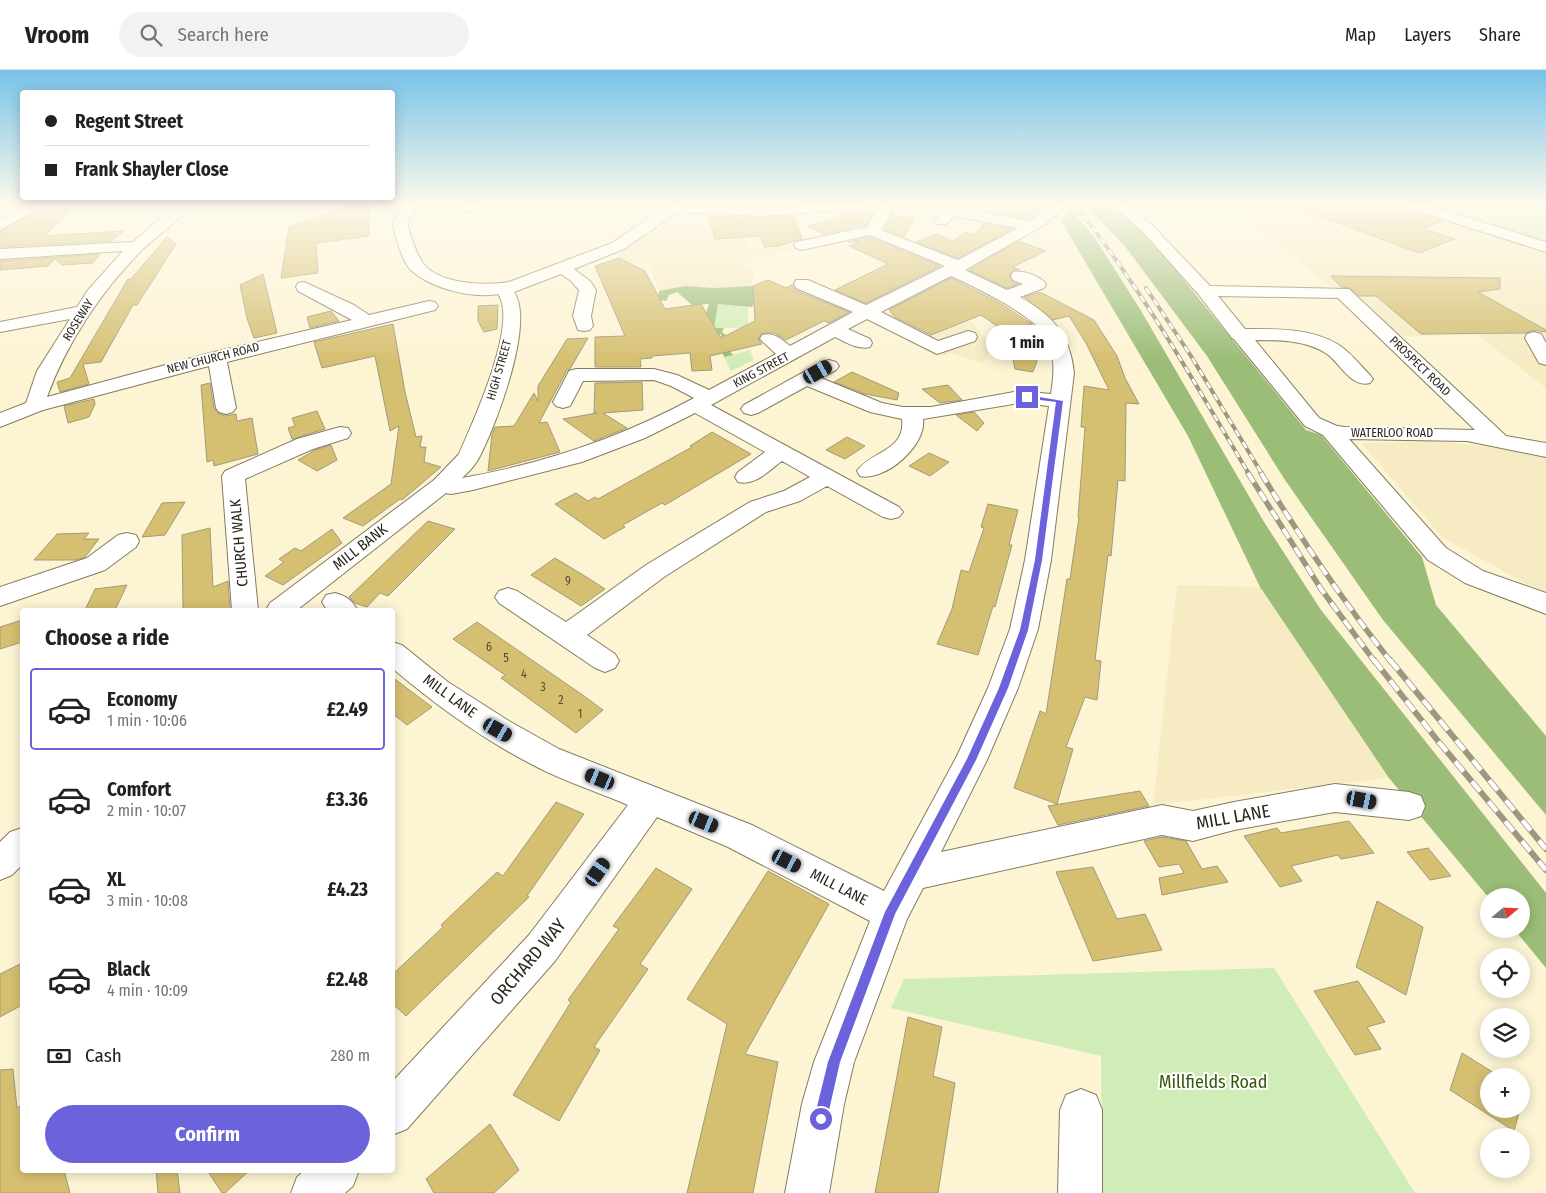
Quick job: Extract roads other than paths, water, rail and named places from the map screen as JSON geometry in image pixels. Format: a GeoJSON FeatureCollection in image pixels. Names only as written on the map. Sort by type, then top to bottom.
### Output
{"type":"FeatureCollection","features":[{"type":"Feature","properties":{"kind":"street","name":"ROSEWAY"},"geometry":{"type":"LineString","coordinates":[[36,406],[42,384],[81,312],[108,277],[126,257]]}},
{"type":"Feature","properties":{"kind":"street"},"geometry":{"type":"LineString","coordinates":[[412,257],[416,266],[438,281],[460,287],[503,289],[514,287],[589,257]]}},
{"type":"Feature","properties":{"kind":"street"},"geometry":{"type":"LineString","coordinates":[[807,1193],[834,1062],[891,912],[975,751],[1003,688],[1024,630],[1038,560],[1064,373],[1063,360],[1053,332],[1012,286],[956,268],[932,257]]}},
{"type":"Feature","properties":{"kind":"street","name":"KING STREET"},"geometry":{"type":"LineString","coordinates":[[442,485],[451,487],[473,483],[574,457],[606,446],[703,401],[867,312],[975,257]]}},
{"type":"Feature","properties":{"kind":"street","name":"WATERLOO ROAD"},"geometry":{"type":"LineString","coordinates":[[1174,257],[1205,291],[1238,334],[1312,422],[1334,432],[1355,434],[1428,433],[1468,435],[1546,450]]}},
{"type":"Feature","properties":{"kind":"street"},"geometry":{"type":"LineString","coordinates":[[562,268],[577,276],[588,289],[588,297],[581,316],[584,326]]}},
{"type":"Feature","properties":{"kind":"street"},"geometry":{"type":"LineString","coordinates":[[802,284],[867,312],[936,348],[968,337]]}},
{"type":"Feature","properties":{"kind":"street"},"geometry":{"type":"LineString","coordinates":[[304,287],[348,309],[365,321]]}},
{"type":"Feature","properties":{"kind":"street","name":"HIGH STREET"},"geometry":{"type":"LineString","coordinates":[[442,485],[462,466],[470,455],[498,381],[508,347],[512,312],[511,300],[503,289]]}},
{"type":"Feature","properties":{"kind":"street","name":"PROSPECT ROAD"},"geometry":{"type":"LineString","coordinates":[[1205,291],[1343,293],[1498,440]]}},
{"type":"Feature","properties":{"kind":"street","name":"NEW CHURCH ROAD"},"geometry":{"type":"LineString","coordinates":[[0,421],[36,406],[217,357],[429,306]]}},
{"type":"Feature","properties":{"kind":"street"},"geometry":{"type":"LineString","coordinates":[[0,327],[81,312]]}},
{"type":"Feature","properties":{"kind":"street"},"geometry":{"type":"LineString","coordinates":[[835,330],[862,342]]}},
{"type":"Feature","properties":{"kind":"street"},"geometry":{"type":"LineString","coordinates":[[1238,334],[1310,334],[1332,349],[1363,379]]}},
{"type":"Feature","properties":{"kind":"street"},"geometry":{"type":"LineString","coordinates":[[1534,338],[1546,359]]}},
{"type":"Feature","properties":{"kind":"street"},"geometry":{"type":"LineString","coordinates":[[769,339],[789,355]]}},
{"type":"Feature","properties":{"kind":"street"},"geometry":{"type":"LineString","coordinates":[[217,357],[226,408]]}},
{"type":"Feature","properties":{"kind":"street"},"geometry":{"type":"LineString","coordinates":[[751,409],[829,366]]}},
{"type":"Feature","properties":{"kind":"street"},"geometry":{"type":"LineString","coordinates":[[563,402],[576,375],[593,377],[646,374],[668,378],[781,451],[891,512]]}},
{"type":"Feature","properties":{"kind":"street"},"geometry":{"type":"LineString","coordinates":[[806,379],[877,408],[912,414],[939,412],[1014,398],[1038,398],[1060,401]]}},
{"type":"Feature","properties":{"kind":"street"},"geometry":{"type":"LineString","coordinates":[[868,471],[909,442],[915,428],[912,414]]}},
{"type":"Feature","properties":{"kind":"street"},"geometry":{"type":"LineString","coordinates":[[1334,432],[1334,436],[1437,554],[1448,563],[1478,579],[1528,595],[1546,605]]}},
{"type":"Feature","properties":{"kind":"street","name":"CHURCH WALK"},"geometry":{"type":"LineString","coordinates":[[245,608],[232,476],[305,444],[340,433]]}},
{"type":"Feature","properties":{"kind":"street"},"geometry":{"type":"LineString","coordinates":[[746,477],[781,451]]}},
{"type":"Feature","properties":{"kind":"street"},"geometry":{"type":"LineString","coordinates":[[568,635],[655,571],[758,507],[792,496],[827,477]]}},
{"type":"Feature","properties":{"kind":"street","name":"MILL BANK"},"geometry":{"type":"LineString","coordinates":[[282,608],[442,485]]}},
{"type":"Feature","properties":{"kind":"street"},"geometry":{"type":"LineString","coordinates":[[3,596],[96,564],[127,541]]}},
{"type":"Feature","properties":{"kind":"street"},"geometry":{"type":"LineString","coordinates":[[508,596],[605,661]]}},
{"type":"Feature","properties":{"kind":"street","name":"MILL LANE"},"geometry":{"type":"LineString","coordinates":[[395,654],[438,690],[498,730],[548,758],[740,836],[891,912]]}},
{"type":"Feature","properties":{"kind":"street","name":"MILL LANE"},"geometry":{"type":"LineString","coordinates":[[912,874],[1162,820],[1193,826],[1234,816],[1335,798],[1409,806]]}},
{"type":"Feature","properties":{"kind":"street","name":"ORCHARD WAY"},"geometry":{"type":"LineString","coordinates":[[395,1111],[542,948],[651,800]]}},
{"type":"Feature","properties":{"kind":"street"},"geometry":{"type":"LineString","coordinates":[[0,864],[20,845]]}},
{"type":"Feature","properties":{"kind":"street"},"geometry":{"type":"LineString","coordinates":[[1080,1193],[1081,1110]]}},
{"type":"Feature","properties":{"kind":"street"},"geometry":{"type":"LineString","coordinates":[[313,1193],[333,1173]]}},
{"type":"Feature","properties":{"kind":"railway"},"geometry":{"type":"LineString","coordinates":[[1114,257],[1145,303],[1249,474]]}},
{"type":"Feature","properties":{"kind":"railway"},"geometry":{"type":"LineString","coordinates":[[1146,288],[1191,356],[1262,474]]}},
{"type":"Feature","properties":{"kind":"railway"},"geometry":{"type":"LineString","coordinates":[[1248,473],[1321,589],[1375,662]]}},
{"type":"Feature","properties":{"kind":"railway"},"geometry":{"type":"LineString","coordinates":[[1261,473],[1323,569],[1391,662]]}},
{"type":"Feature","properties":{"kind":"railway"},"geometry":{"type":"LineString","coordinates":[[1374,660],[1438,741],[1546,870]]}},
{"type":"Feature","properties":{"kind":"railway"},"geometry":{"type":"LineString","coordinates":[[1390,660],[1546,849]]}},
{"type":"Feature","properties":{"kind":"park label","name":"Millfields Road"},"geometry":{"type":"Point","coordinates":[1213,1082]}}]}
